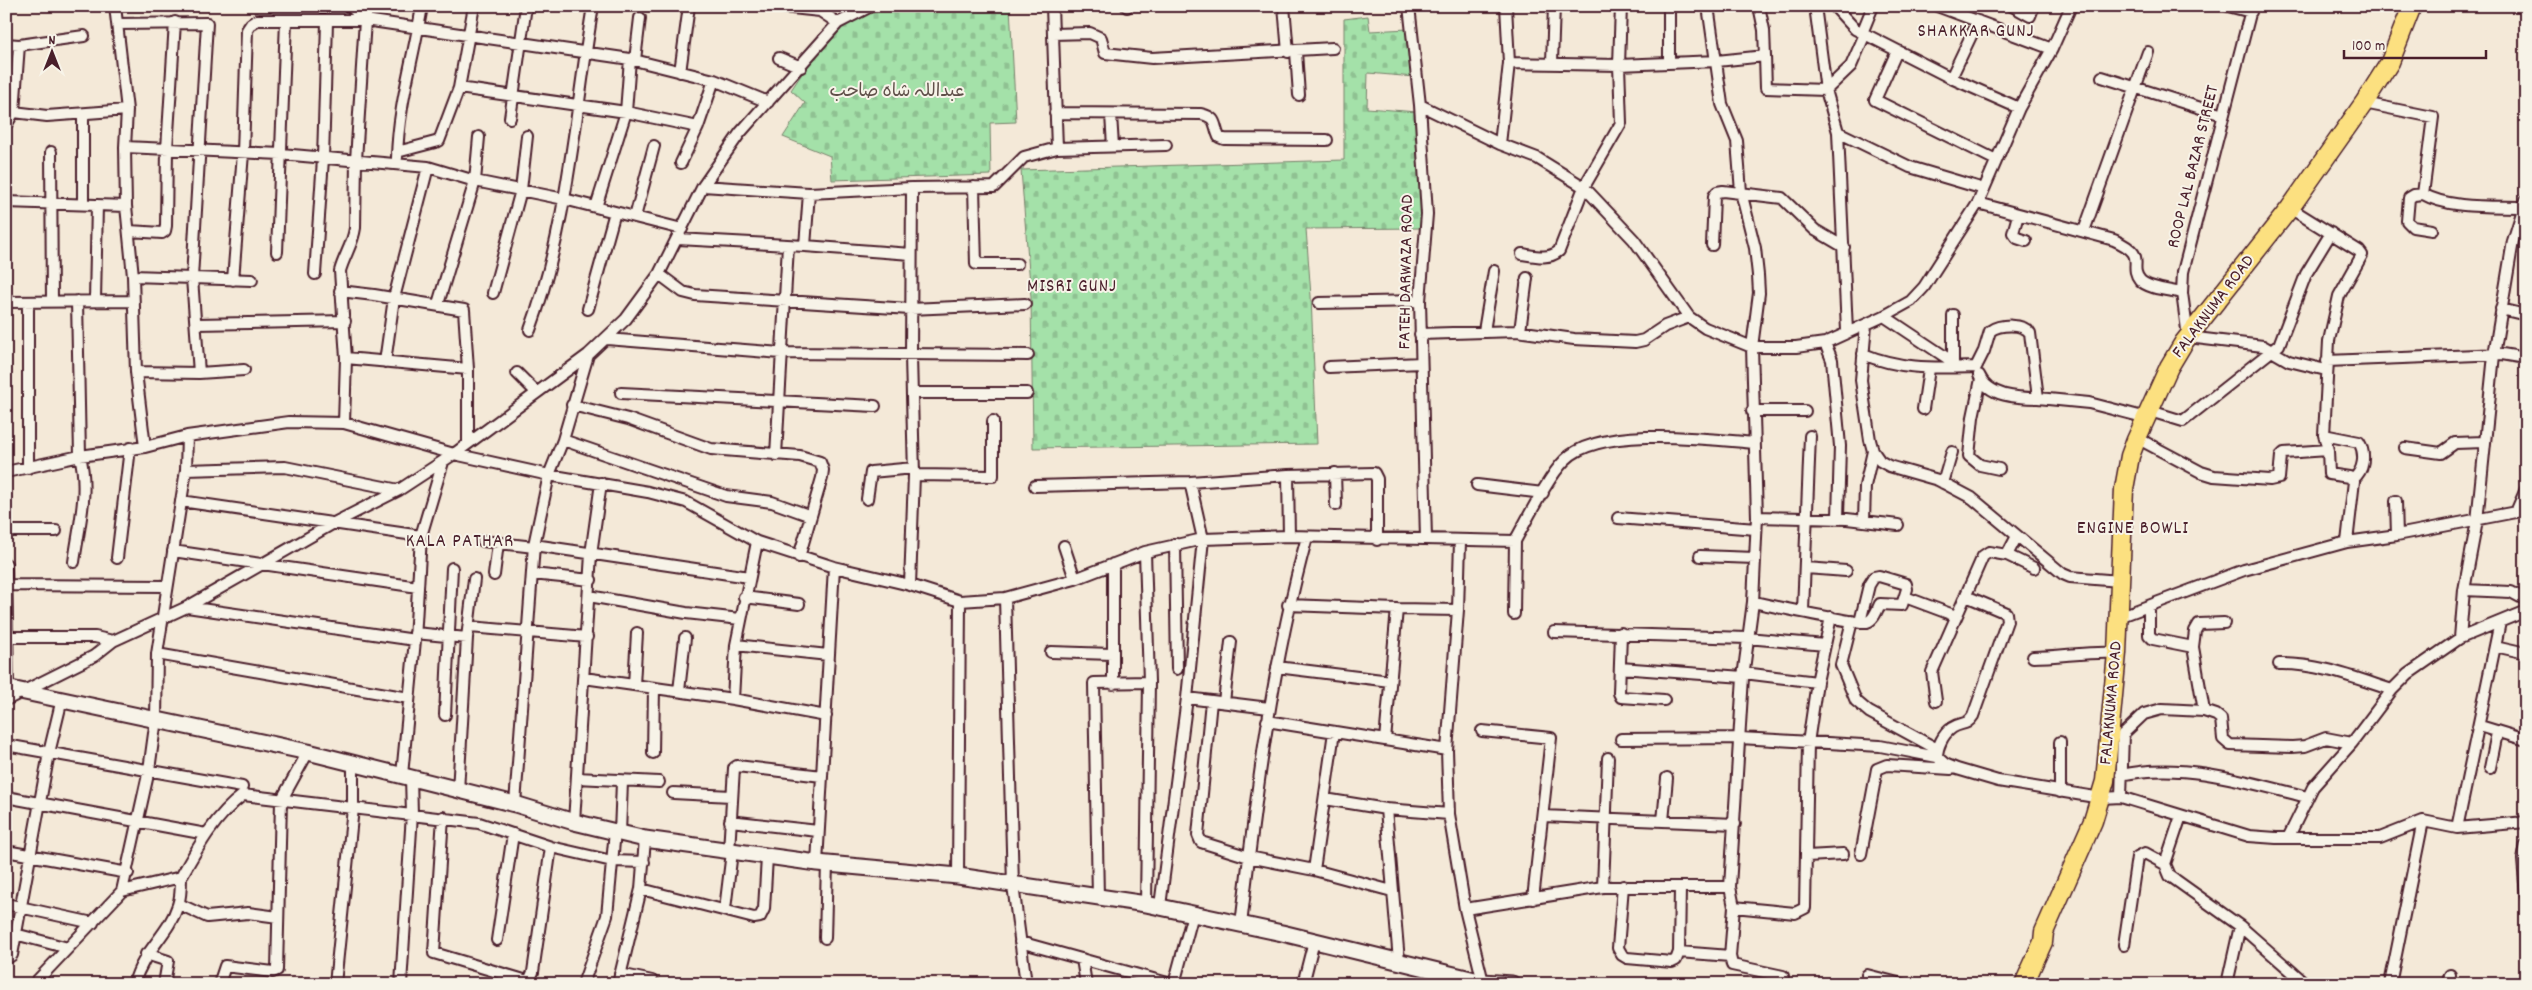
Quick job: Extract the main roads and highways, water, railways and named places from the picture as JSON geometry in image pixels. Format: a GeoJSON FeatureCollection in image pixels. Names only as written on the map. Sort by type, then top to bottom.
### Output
{"type":"FeatureCollection","features":[{"type":"Feature","properties":{"kind":"highway","name":"FALAKNUMA ROAD"},"geometry":{"type":"LineString","coordinates":[[2022,983],[2043,942],[2044,932],[2101,798],[2108,763],[2117,653],[2124,489],[2130,456],[2169,367],[2188,337],[2290,208],[2364,102],[2390,62],[2412,6]]}},
{"type":"Feature","properties":{"kind":"main road"},"geometry":{"type":"LineString","coordinates":[[10,692],[62,699],[308,752],[645,839],[822,863],[958,876],[1153,905],[1314,941],[1483,982],[1512,984]]}},
{"type":"Feature","properties":{"kind":"district","name":"SHAKKAR GUNJ"},"geometry":{"type":"Point","coordinates":[1976,32]}},
{"type":"Feature","properties":{"kind":"district","name":"MISRI GUNJ"},"geometry":{"type":"Point","coordinates":[1072,287]}},
{"type":"Feature","properties":{"kind":"district","name":"ENGINE BOWLI"},"geometry":{"type":"Point","coordinates":[2133,529]}},
{"type":"Feature","properties":{"kind":"district","name":"KALA PATHAR"},"geometry":{"type":"Point","coordinates":[460,542]}},
{"type":"Feature","properties":{"kind":"park label","name":"عبداللہ شاہ صاحب"},"geometry":{"type":"Point","coordinates":[897,92]}}]}
